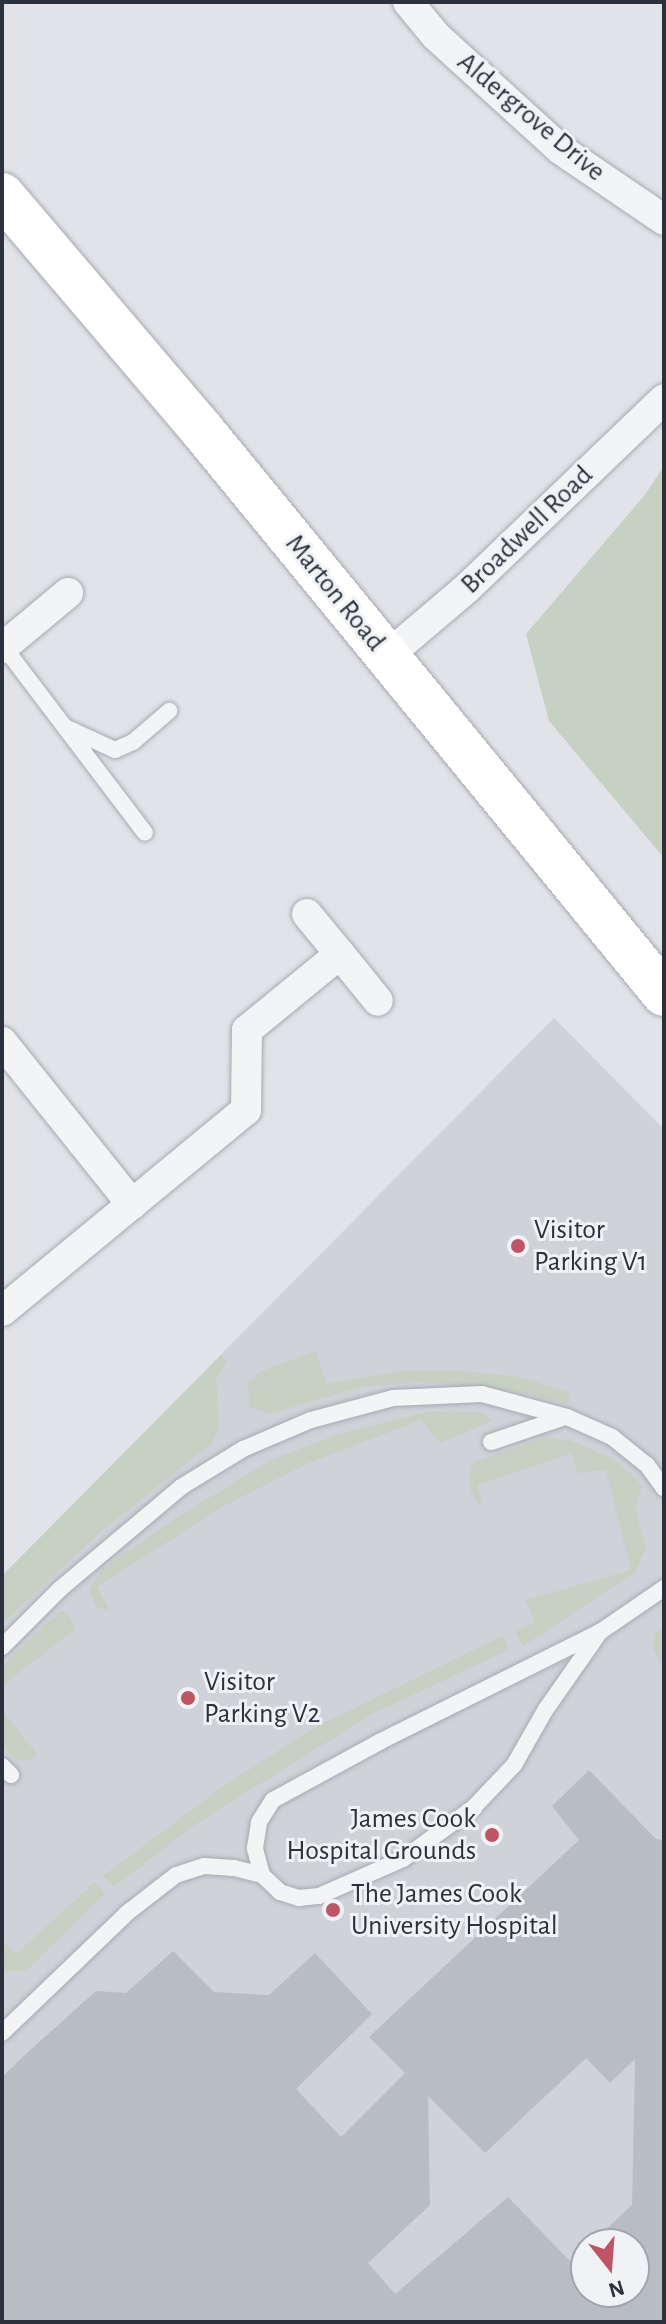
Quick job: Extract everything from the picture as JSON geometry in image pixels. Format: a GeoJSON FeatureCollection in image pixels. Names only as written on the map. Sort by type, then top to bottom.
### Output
{"type":"FeatureCollection","features":[{"type":"Feature","properties":{"kind":"main road","name":"Marton Road"},"geometry":{"type":"LineString","coordinates":[[2,195],[202,430],[664,994]]}},
{"type":"Feature","properties":{"kind":"street","name":"Aldergrove Drive"},"geometry":{"type":"LineString","coordinates":[[408,2],[436,36],[560,149],[664,220]]}},
{"type":"Feature","properties":{"kind":"street","name":"Broadwell Road"},"geometry":{"type":"LineString","coordinates":[[387,656],[466,589],[664,399]]}},
{"type":"Feature","properties":{"kind":"street"},"geometry":{"type":"LineString","coordinates":[[3,648],[68,593]]}},
{"type":"Feature","properties":{"kind":"street"},"geometry":{"type":"LineString","coordinates":[[307,914],[378,1001]]}},
{"type":"Feature","properties":{"kind":"street"},"geometry":{"type":"LineString","coordinates":[[2,1311],[246,1110],[247,1030],[340,954]]}},
{"type":"Feature","properties":{"kind":"street"},"geometry":{"type":"LineString","coordinates":[[2,1042],[132,1204]]}},
{"type":"Feature","properties":{"kind":"lane"},"geometry":{"type":"LineString","coordinates":[[3,648],[145,833]]}},
{"type":"Feature","properties":{"kind":"lane"},"geometry":{"type":"LineString","coordinates":[[65,727],[115,750],[133,742],[169,711]]}},
{"type":"Feature","properties":{"kind":"lane"},"geometry":{"type":"LineString","coordinates":[[2,1647],[60,1589],[181,1487],[243,1449],[311,1420],[393,1398],[482,1394],[567,1417],[612,1437],[647,1465],[664,1488]]}},
{"type":"Feature","properties":{"kind":"lane"},"geometry":{"type":"LineString","coordinates":[[491,1442],[567,1417]]}},
{"type":"Feature","properties":{"kind":"lane"},"geometry":{"type":"LineString","coordinates":[[600,1632],[546,1709],[514,1765],[473,1808],[403,1859],[319,1896],[299,1898],[280,1892],[262,1875],[255,1848],[259,1822],[273,1800],[394,1734],[600,1632],[664,1588]]}},
{"type":"Feature","properties":{"kind":"lane"},"geometry":{"type":"LineString","coordinates":[[2,2033],[127,1913],[176,1875],[204,1866],[262,1875]]}},
{"type":"Feature","properties":{"kind":"shaded area","name":"The James Cook University Hospital"},"geometry":{"type":"Polygon","coordinates":[[[554,1018],[664,1129],[664,2322],[2,2322],[2,1576],[554,1018]]]}},
{"type":"Feature","properties":{"kind":"green space"},"geometry":{"type":"Polygon","coordinates":[[[664,466],[664,858],[549,721],[526,634],[644,496],[664,466]]]}},
{"type":"Feature","properties":{"kind":"green space"},"geometry":{"type":"Polygon","coordinates":[[[316,1351],[326,1384],[399,1371],[455,1370],[519,1377],[569,1392],[568,1404],[510,1390],[422,1382],[361,1387],[269,1414],[249,1407],[248,1382],[264,1370],[316,1351]]]}},
{"type":"Feature","properties":{"kind":"green space"},"geometry":{"type":"Polygon","coordinates":[[[222,1354],[227,1362],[216,1379],[219,1430],[211,1444],[104,1529],[2,1624],[2,1576],[222,1354]]]}},
{"type":"Feature","properties":{"kind":"green space"},"geometry":{"type":"Polygon","coordinates":[[[431,1411],[482,1412],[492,1421],[441,1443],[420,1420],[309,1463],[222,1507],[97,1587],[110,1611],[96,1607],[89,1590],[101,1570],[176,1518],[271,1460],[339,1434],[431,1411]]]}},
{"type":"Feature","properties":{"kind":"green space"},"geometry":{"type":"Polygon","coordinates":[[[546,1437],[571,1441],[612,1458],[636,1478],[642,1487],[635,1510],[646,1546],[635,1573],[523,1646],[515,1631],[535,1622],[525,1600],[631,1570],[606,1470],[577,1473],[572,1453],[477,1485],[483,1504],[478,1504],[471,1493],[469,1475],[474,1462],[546,1437]]]}},
{"type":"Feature","properties":{"kind":"green space"},"geometry":{"type":"Polygon","coordinates":[[[59,1612],[66,1612],[75,1626],[73,1631],[2,1686],[2,1666],[59,1612]]]}},
{"type":"Feature","properties":{"kind":"green space"},"geometry":{"type":"Polygon","coordinates":[[[664,1627],[664,1670],[653,1648],[655,1634],[664,1627]]]}},
{"type":"Feature","properties":{"kind":"green space"},"geometry":{"type":"Polygon","coordinates":[[[503,1636],[509,1650],[372,1714],[196,1824],[114,1887],[103,1876],[221,1788],[313,1728],[503,1636]]]}},
{"type":"Feature","properties":{"kind":"green space"},"geometry":{"type":"Polygon","coordinates":[[[2,1710],[37,1754],[30,1760],[16,1760],[2,1746],[2,1710]]]}},
{"type":"Feature","properties":{"kind":"green space"},"geometry":{"type":"Polygon","coordinates":[[[95,1882],[105,1894],[26,1971],[2,1971],[2,1940],[16,1954],[95,1882]]]}},
{"type":"Feature","properties":{"kind":"building"},"geometry":{"type":"Polygon","coordinates":[[[589,1770],[656,1839],[664,1840],[664,2322],[2,2322],[2,2077],[96,1991],[126,1993],[173,1951],[214,1992],[269,1995],[315,1953],[372,2014],[296,2089],[341,2137],[405,2073],[369,2037],[579,1840],[552,1806],[589,1770]],[[586,2058],[485,2153],[428,2096],[430,2205],[368,2263],[395,2294],[508,2197],[570,2261],[570,2308],[650,2308],[650,2228],[607,2228],[632,2205],[635,2059],[610,2083],[586,2058]]]}},
{"type":"Feature","properties":{"kind":"place","name":"Visitor Parking V1"},"geometry":{"type":"Point","coordinates":[518,1246]}},
{"type":"Feature","properties":{"kind":"place","name":"Visitor Parking V2"},"geometry":{"type":"Point","coordinates":[188,1698]}},
{"type":"Feature","properties":{"kind":"place","name":"James Cook Hospital Grounds"},"geometry":{"type":"Point","coordinates":[492,1835]}},
{"type":"Feature","properties":{"kind":"place","name":"The James Cook University Hospital"},"geometry":{"type":"Point","coordinates":[333,1910]}}]}
